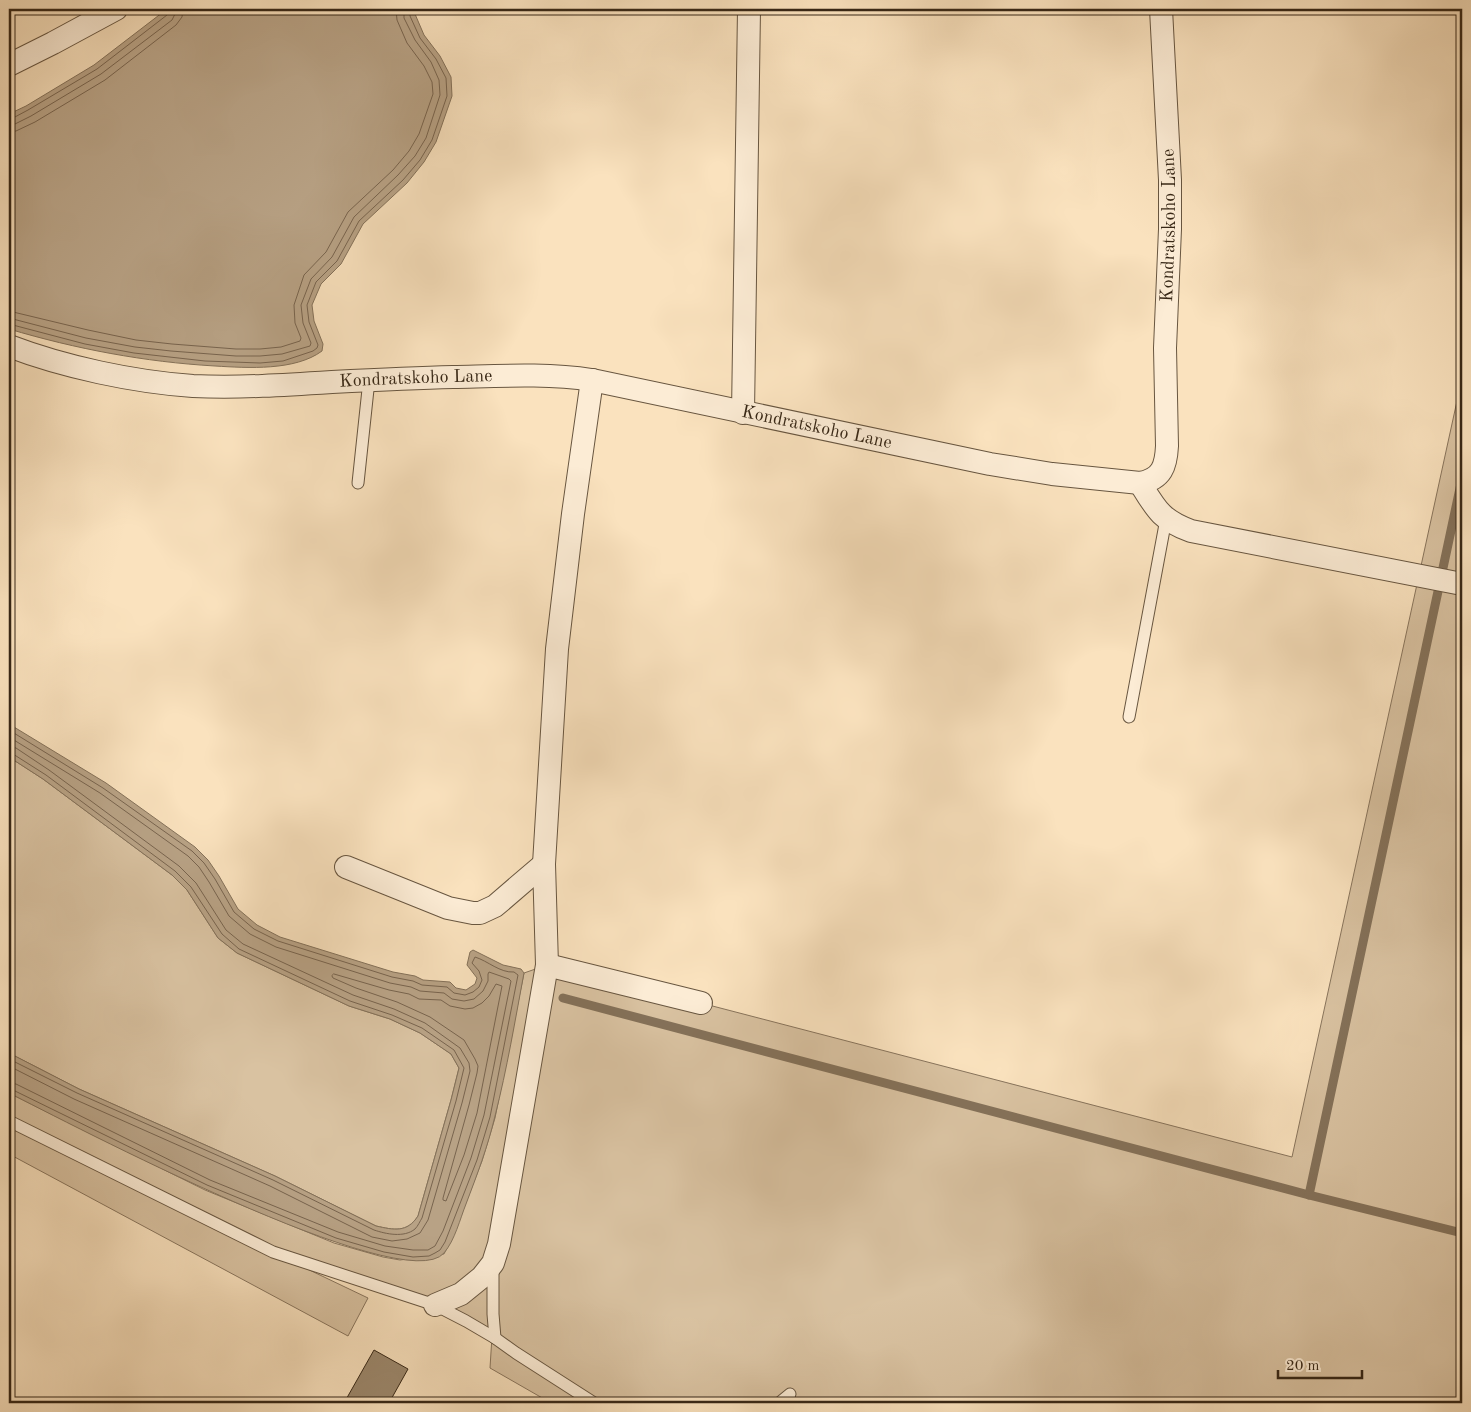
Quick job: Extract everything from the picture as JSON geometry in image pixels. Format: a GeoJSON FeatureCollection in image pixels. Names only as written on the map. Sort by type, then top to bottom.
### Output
{"type":"FeatureCollection","features":[{"type":"Feature","properties":{"kind":"street"},"geometry":{"type":"LineString","coordinates":[[9,65],[53,44],[116,9]]}},
{"type":"Feature","properties":{"kind":"street"},"geometry":{"type":"LineString","coordinates":[[743,413],[749,9]]}},
{"type":"Feature","properties":{"kind":"street","name":"Kondratskoho Lane"},"geometry":{"type":"LineString","coordinates":[[9,346],[76,366],[134,379],[192,386],[248,387],[369,380],[520,375],[568,376],[990,464],[1052,474],[1140,483],[1150,481],[1159,474],[1164,465],[1167,446],[1165,348],[1170,180],[1161,9]]}},
{"type":"Feature","properties":{"kind":"street"},"geometry":{"type":"LineString","coordinates":[[435,1305],[461,1294],[482,1277],[493,1262],[499,1244],[547,965],[544,864],[557,649],[573,514],[592,380]]}},
{"type":"Feature","properties":{"kind":"street"},"geometry":{"type":"LineString","coordinates":[[1140,483],[1158,512],[1181,528],[1203,534],[1444,581]]}},
{"type":"Feature","properties":{"kind":"street"},"geometry":{"type":"LineString","coordinates":[[346,866],[448,908],[480,913],[495,906],[544,864]]}},
{"type":"Feature","properties":{"kind":"street"},"geometry":{"type":"LineString","coordinates":[[547,965],[701,1003]]}},
{"type":"Feature","properties":{"kind":"lane"},"geometry":{"type":"LineString","coordinates":[[358,483],[369,380]]}},
{"type":"Feature","properties":{"kind":"lane"},"geometry":{"type":"LineString","coordinates":[[1129,717],[1166,519]]}},
{"type":"Feature","properties":{"kind":"lane"},"geometry":{"type":"LineString","coordinates":[[9,1121],[273,1252],[435,1305],[495,1338],[528,1362],[594,1403]]}},
{"type":"Feature","properties":{"kind":"lane"},"geometry":{"type":"LineString","coordinates":[[493,1262],[492,1306],[495,1338]]}},
{"type":"Feature","properties":{"kind":"lane"},"geometry":{"type":"LineString","coordinates":[[779,1403],[790,1394]]}},
{"type":"Feature","properties":{"kind":"shaded area"},"geometry":{"type":"Polygon","coordinates":[[[1462,378],[1462,1403],[551,1403],[490,1368],[492,1336],[435,1305],[278,1255],[368,1298],[348,1336],[9,1154],[9,1093],[205,1190],[334,1243],[400,1260],[444,1254],[453,1236],[482,1161],[495,1118],[524,973],[547,965],[701,1003],[1292,1157],[1462,378]]]}},
{"type":"Feature","properties":{"kind":"shaded area"},"geometry":{"type":"Polygon","coordinates":[[[9,757],[43,779],[172,875],[187,890],[218,938],[237,953],[349,1006],[390,1019],[420,1033],[451,1054],[459,1068],[418,1216],[414,1221],[405,1228],[400,1229],[376,1226],[275,1176],[79,1089],[9,1053],[9,757]]]}},
{"type":"Feature","properties":{"kind":"water"},"geometry":{"type":"Polygon","coordinates":[[[167,9],[415,9],[415,14],[424,35],[440,56],[451,77],[452,96],[436,142],[424,162],[407,183],[363,224],[341,264],[321,284],[312,305],[314,321],[323,344],[322,351],[299,362],[271,367],[189,364],[111,354],[9,329],[9,114],[26,106],[94,65],[167,9]]]}},
{"type":"Feature","properties":{"kind":"water"},"geometry":{"type":"Polygon","coordinates":[[[9,724],[106,783],[195,847],[208,860],[238,909],[257,925],[280,937],[393,972],[415,976],[423,980],[450,982],[456,988],[466,990],[475,984],[477,978],[467,965],[470,952],[473,950],[503,965],[521,969],[524,973],[507,1063],[492,1127],[457,1229],[444,1253],[416,1261],[367,1252],[304,1230],[232,1201],[9,1093],[9,1053],[79,1089],[275,1176],[376,1226],[400,1229],[405,1228],[418,1216],[459,1068],[451,1054],[420,1033],[390,1019],[349,1006],[237,953],[218,938],[187,890],[172,875],[43,779],[9,757],[9,724]]]}},
{"type":"Feature","properties":{"kind":"building"},"geometry":{"type":"Polygon","coordinates":[[[374,1350],[408,1369],[389,1403],[344,1403],[374,1350]]]}},
{"type":"Feature","properties":{"kind":"waterway"},"geometry":{"type":"LineString","coordinates":[[1309,1195],[1462,479]]}},
{"type":"Feature","properties":{"kind":"waterway"},"geometry":{"type":"LineString","coordinates":[[563,998],[1309,1195],[1462,1233]]}}]}
